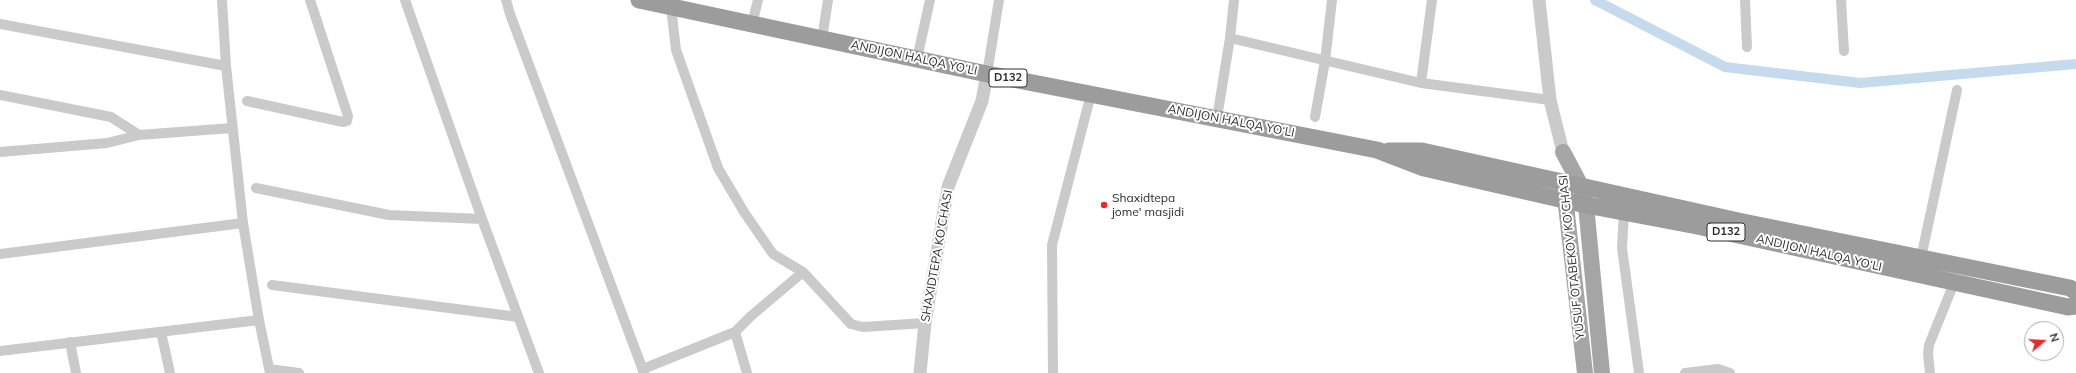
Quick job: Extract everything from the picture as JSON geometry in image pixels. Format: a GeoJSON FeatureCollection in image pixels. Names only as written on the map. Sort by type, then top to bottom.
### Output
{"type":"FeatureCollection","features":[{"type":"Feature","properties":{"kind":"highway","name":"ANDIJON HALQA YO‘LI"},"geometry":{"type":"LineString","coordinates":[[639,0],[987,74],[1377,150],[1422,152],[1921,258],[2070,288],[2076,292]]}},
{"type":"Feature","properties":{"kind":"highway","name":"ANDIJON HALQA YO‘LI"},"geometry":{"type":"LineString","coordinates":[[1377,150],[1424,168],[1586,205],[1624,211],[2068,307],[2076,306]]}},
{"type":"Feature","properties":{"kind":"main road","name":"YUSUF OTABEKOV KO'CHASI"},"geometry":{"type":"LineString","coordinates":[[1563,152],[1563,182],[1585,373]]}},
{"type":"Feature","properties":{"kind":"main road","name":"YUSUF OTABEKOV KO'CHASI"},"geometry":{"type":"LineString","coordinates":[[1563,152],[1581,186],[1586,205],[1602,373]]}},
{"type":"Feature","properties":{"kind":"street"},"geometry":{"type":"LineString","coordinates":[[222,0],[232,128],[243,223],[259,320],[270,371],[299,373]]}},
{"type":"Feature","properties":{"kind":"street"},"geometry":{"type":"LineString","coordinates":[[247,102],[343,122],[347,121],[348,116],[310,0]]}},
{"type":"Feature","properties":{"kind":"street"},"geometry":{"type":"LineString","coordinates":[[405,0],[482,219],[540,373]]}},
{"type":"Feature","properties":{"kind":"street"},"geometry":{"type":"LineString","coordinates":[[506,0],[512,22],[643,371],[735,332],[751,316],[803,272]]}},
{"type":"Feature","properties":{"kind":"street"},"geometry":{"type":"LineString","coordinates":[[752,24],[758,0]]}},
{"type":"Feature","properties":{"kind":"street"},"geometry":{"type":"LineString","coordinates":[[822,39],[828,0]]}},
{"type":"Feature","properties":{"kind":"street"},"geometry":{"type":"LineString","coordinates":[[917,59],[930,0]]}},
{"type":"Feature","properties":{"kind":"street"},"geometry":{"type":"LineString","coordinates":[[987,74],[999,0]]}},
{"type":"Feature","properties":{"kind":"street"},"geometry":{"type":"LineString","coordinates":[[1217,118],[1230,38],[1234,0]]}},
{"type":"Feature","properties":{"kind":"street"},"geometry":{"type":"LineString","coordinates":[[1315,117],[1325,61],[1332,0]]}},
{"type":"Feature","properties":{"kind":"street"},"geometry":{"type":"LineString","coordinates":[[1421,83],[1432,0]]}},
{"type":"Feature","properties":{"kind":"street"},"geometry":{"type":"LineString","coordinates":[[1539,0],[1550,100],[1563,152]]}},
{"type":"Feature","properties":{"kind":"street"},"geometry":{"type":"LineString","coordinates":[[1745,0],[1747,47]]}},
{"type":"Feature","properties":{"kind":"street"},"geometry":{"type":"LineString","coordinates":[[1841,0],[1844,51]]}},
{"type":"Feature","properties":{"kind":"street"},"geometry":{"type":"LineString","coordinates":[[670,7],[676,50],[718,168],[744,212],[773,254],[803,272],[851,324],[863,327],[925,323]]}},
{"type":"Feature","properties":{"kind":"street"},"geometry":{"type":"LineString","coordinates":[[0,24],[226,66]]}},
{"type":"Feature","properties":{"kind":"street"},"geometry":{"type":"LineString","coordinates":[[1230,38],[1421,83],[1550,100]]}},
{"type":"Feature","properties":{"kind":"street","name":"SHAXIDTEPA KO'CHASI"},"geometry":{"type":"LineString","coordinates":[[920,373],[925,323],[948,187],[982,101],[987,74]]}},
{"type":"Feature","properties":{"kind":"street"},"geometry":{"type":"LineString","coordinates":[[1921,258],[1957,90]]}},
{"type":"Feature","properties":{"kind":"street"},"geometry":{"type":"LineString","coordinates":[[1053,373],[1052,245],[1091,94]]}},
{"type":"Feature","properties":{"kind":"street"},"geometry":{"type":"LineString","coordinates":[[0,95],[111,116],[140,135]]}},
{"type":"Feature","properties":{"kind":"street"},"geometry":{"type":"LineString","coordinates":[[0,152],[107,143],[140,135],[232,128]]}},
{"type":"Feature","properties":{"kind":"street"},"geometry":{"type":"LineString","coordinates":[[256,188],[389,214],[482,219]]}},
{"type":"Feature","properties":{"kind":"street"},"geometry":{"type":"LineString","coordinates":[[1624,211],[1622,248],[1638,373]]}},
{"type":"Feature","properties":{"kind":"street"},"geometry":{"type":"LineString","coordinates":[[0,254],[243,223]]}},
{"type":"Feature","properties":{"kind":"street"},"geometry":{"type":"LineString","coordinates":[[1930,373],[1928,354],[1929,345],[1954,283]]}},
{"type":"Feature","properties":{"kind":"street"},"geometry":{"type":"LineString","coordinates":[[272,285],[518,317]]}},
{"type":"Feature","properties":{"kind":"street"},"geometry":{"type":"LineString","coordinates":[[0,351],[259,320]]}},
{"type":"Feature","properties":{"kind":"street"},"geometry":{"type":"LineString","coordinates":[[161,332],[170,373]]}},
{"type":"Feature","properties":{"kind":"street"},"geometry":{"type":"LineString","coordinates":[[735,332],[747,373]]}},
{"type":"Feature","properties":{"kind":"street"},"geometry":{"type":"LineString","coordinates":[[70,342],[76,373]]}},
{"type":"Feature","properties":{"kind":"street"},"geometry":{"type":"LineString","coordinates":[[1685,373],[1718,369],[1730,373]]}},
{"type":"Feature","properties":{"kind":"waterway"},"geometry":{"type":"LineString","coordinates":[[1595,0],[1725,67],[1860,83],[2076,64]]}},
{"type":"Feature","properties":{"kind":"place","name":"Shaxidtepa jome' masjidi"},"geometry":{"type":"Point","coordinates":[1104,205]}}]}
